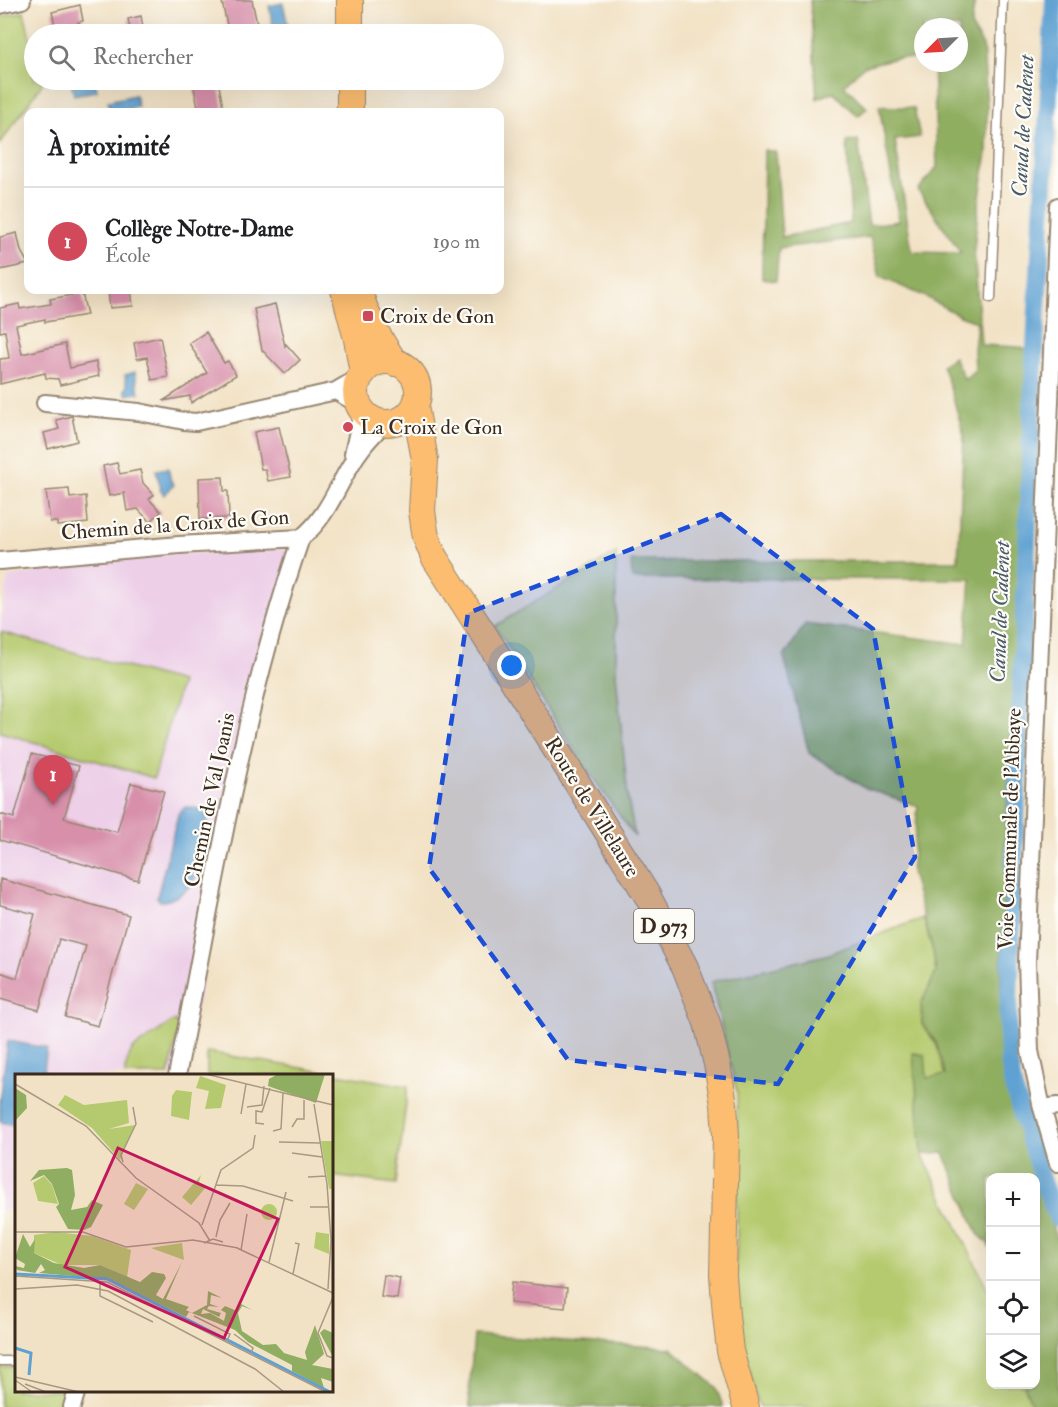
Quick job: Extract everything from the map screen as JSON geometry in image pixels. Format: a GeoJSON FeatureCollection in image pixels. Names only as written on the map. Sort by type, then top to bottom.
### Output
{"type":"FeatureCollection","features":[{"type":"Feature","properties":{"kind":"main road"},"geometry":{"type":"LineString","coordinates":[[350,0],[350,24]]}},
{"type":"Feature","properties":{"kind":"main road"},"geometry":{"type":"LineString","coordinates":[[350,90],[350,108]]}},
{"type":"Feature","properties":{"kind":"main road"},"geometry":{"type":"LineString","coordinates":[[345,294],[357,339],[361,375]]}},
{"type":"Feature","properties":{"kind":"main road"},"geometry":{"type":"LineString","coordinates":[[360,294],[376,334],[395,363]]}},
{"type":"Feature","properties":{"kind":"main road"},"geometry":{"type":"LineString","coordinates":[[386,361],[395,363],[405,367],[413,375],[418,396],[415,406],[403,419],[395,422],[385,423],[370,419],[359,406],[356,394],[361,375],[369,367],[378,363],[386,361]]}},
{"type":"Feature","properties":{"kind":"main road","name":"Route de Villelaure"},"geometry":{"type":"LineString","coordinates":[[415,406],[424,460],[422,512],[426,537],[434,556],[647,895],[685,967],[707,1023],[724,1104],[726,1136],[723,1275],[726,1315],[730,1351],[746,1407]]}},
{"type":"Feature","properties":{"kind":"main road","name":"Route de Villelaure"},"geometry":{"type":"LineString","coordinates":[[385,423],[397,431],[423,473]]}},
{"type":"Feature","properties":{"kind":"street"},"geometry":{"type":"LineString","coordinates":[[0,5],[22,0]]}},
{"type":"Feature","properties":{"kind":"street","name":"Voie Communale de l'Abbaye"},"geometry":{"type":"LineString","coordinates":[[1058,206],[1027,962],[1030,1051],[1050,1107],[1058,1162]]}},
{"type":"Feature","properties":{"kind":"street"},"geometry":{"type":"LineString","coordinates":[[45,403],[140,412],[196,422],[336,392],[361,375]]}},
{"type":"Feature","properties":{"kind":"street"},"geometry":{"type":"LineString","coordinates":[[336,392],[359,406]]}},
{"type":"Feature","properties":{"kind":"street","name":"Chemin de la Croix de Gon"},"geometry":{"type":"LineString","coordinates":[[349,466],[360,422],[359,406]]}},
{"type":"Feature","properties":{"kind":"street","name":"Chemin de la Croix de Gon"},"geometry":{"type":"LineString","coordinates":[[0,561],[179,545],[301,538],[325,513],[349,466],[365,442],[385,423]]}},
{"type":"Feature","properties":{"kind":"street","name":"Chemin de Val Joanis"},"geometry":{"type":"LineString","coordinates":[[177,1074],[240,760],[263,664],[301,538]]}},
{"type":"Feature","properties":{"kind":"street"},"geometry":{"type":"LineString","coordinates":[[72,1407],[76,1392]]}},
{"type":"Feature","properties":{"kind":"lane"},"geometry":{"type":"LineString","coordinates":[[991,298],[1003,0]]}},
{"type":"Feature","properties":{"kind":"highlighted area"},"geometry":{"type":"Polygon","coordinates":[[[721,514],[873,629],[915,857],[778,1084],[568,1060],[429,868],[468,613],[721,514]]]}},
{"type":"Feature","properties":{"kind":"shaded area"},"geometry":{"type":"Polygon","coordinates":[[[297,549],[246,752],[184,1074],[15,1074],[15,1210],[0,1210],[0,625],[8,577],[158,555],[297,549]]]}},
{"type":"Feature","properties":{"kind":"green space"},"geometry":{"type":"Polygon","coordinates":[[[810,0],[975,0],[971,26],[983,46],[987,105],[987,152],[974,249],[981,345],[1018,347],[1029,350],[1023,517],[1005,846],[1001,982],[1002,1052],[1006,1087],[1033,1173],[986,1173],[986,1241],[978,1234],[944,1153],[922,1154],[913,1053],[925,1055],[927,1078],[945,1075],[936,1042],[922,1024],[921,1004],[936,972],[933,951],[911,872],[918,806],[865,788],[809,753],[784,657],[805,624],[966,644],[971,579],[632,579],[631,561],[958,561],[964,435],[942,365],[954,357],[965,380],[975,370],[974,349],[977,322],[880,277],[870,237],[779,248],[776,281],[762,279],[764,150],[776,152],[782,237],[851,223],[847,142],[858,140],[869,225],[899,221],[879,106],[914,108],[920,137],[895,140],[912,252],[961,253],[918,190],[937,167],[933,72],[968,72],[968,18],[914,18],[914,59],[896,58],[864,66],[844,85],[867,108],[858,116],[833,92],[817,99],[810,0]]]}},
{"type":"Feature","properties":{"kind":"green space"},"geometry":{"type":"Polygon","coordinates":[[[24,12],[27,24],[24,24],[24,90],[38,90],[0,144],[0,17],[24,12]]]}},
{"type":"Feature","properties":{"kind":"green space"},"geometry":{"type":"Polygon","coordinates":[[[616,553],[616,674],[628,800],[635,837],[581,761],[495,626],[616,553]]]}},
{"type":"Feature","properties":{"kind":"green space"},"geometry":{"type":"Polygon","coordinates":[[[1,632],[181,682],[154,778],[0,732],[1,632]]]}},
{"type":"Feature","properties":{"kind":"green space"},"geometry":{"type":"Polygon","coordinates":[[[923,918],[933,951],[936,973],[922,1024],[938,1047],[945,1076],[926,1079],[922,1154],[986,1286],[986,1389],[1026,1389],[1033,1407],[760,1407],[735,1310],[737,1092],[711,982],[826,955],[923,918]]]}},
{"type":"Feature","properties":{"kind":"green space"},"geometry":{"type":"Polygon","coordinates":[[[173,1021],[176,1022],[179,1028],[169,1074],[125,1074],[127,1062],[133,1049],[173,1021]]]}},
{"type":"Feature","properties":{"kind":"green space"},"geometry":{"type":"Polygon","coordinates":[[[207,1052],[408,1086],[396,1184],[333,1176],[333,1074],[207,1074],[207,1052]]]}},
{"type":"Feature","properties":{"kind":"green space"},"geometry":{"type":"Polygon","coordinates":[[[1040,1193],[1058,1243],[1058,1407],[1033,1407],[1026,1389],[1040,1389],[1040,1193]]]}},
{"type":"Feature","properties":{"kind":"green space"},"geometry":{"type":"Polygon","coordinates":[[[474,1335],[671,1348],[716,1387],[723,1407],[470,1407],[474,1335]]]}},
{"type":"Feature","properties":{"kind":"green space"},"geometry":{"type":"Polygon","coordinates":[[[0,1367],[15,1367],[15,1392],[72,1392],[66,1407],[0,1407],[0,1367]]]}},
{"type":"Feature","properties":{"kind":"water"},"geometry":{"type":"Polygon","coordinates":[[[283,3],[288,24],[273,24],[269,6],[283,3]]]}},
{"type":"Feature","properties":{"kind":"water"},"geometry":{"type":"Polygon","coordinates":[[[73,90],[97,90],[97,91],[74,95],[73,90]]]}},
{"type":"Feature","properties":{"kind":"water"},"geometry":{"type":"Polygon","coordinates":[[[135,95],[138,107],[109,108],[108,101],[135,95]]]}},
{"type":"Feature","properties":{"kind":"water"},"geometry":{"type":"Polygon","coordinates":[[[135,372],[139,393],[127,395],[125,375],[135,372]]]}},
{"type":"Feature","properties":{"kind":"water"},"geometry":{"type":"Polygon","coordinates":[[[168,468],[174,485],[164,495],[160,490],[156,470],[168,468]]]}},
{"type":"Feature","properties":{"kind":"water"},"geometry":{"type":"Polygon","coordinates":[[[187,807],[201,810],[204,813],[207,821],[205,839],[213,841],[210,850],[201,849],[196,875],[190,886],[174,898],[160,901],[157,897],[178,815],[182,809],[187,807]]]}},
{"type":"Feature","properties":{"kind":"water"},"geometry":{"type":"Polygon","coordinates":[[[8,1041],[47,1048],[43,1074],[15,1074],[15,1125],[0,1122],[0,1102],[8,1041]]]}},
{"type":"Feature","properties":{"kind":"building"},"geometry":{"type":"Polygon","coordinates":[[[252,0],[257,24],[227,24],[222,2],[252,0]]]}},
{"type":"Feature","properties":{"kind":"building"},"geometry":{"type":"Polygon","coordinates":[[[80,5],[83,21],[78,22],[78,24],[55,24],[52,12],[80,5]]]}},
{"type":"Feature","properties":{"kind":"building"},"geometry":{"type":"Polygon","coordinates":[[[141,16],[142,24],[129,24],[128,19],[141,16]]]}},
{"type":"Feature","properties":{"kind":"building"},"geometry":{"type":"Polygon","coordinates":[[[194,90],[220,90],[223,108],[198,108],[194,90]]]}},
{"type":"Feature","properties":{"kind":"building"},"geometry":{"type":"Polygon","coordinates":[[[17,233],[24,265],[0,270],[0,237],[17,233]]]}},
{"type":"Feature","properties":{"kind":"building"},"geometry":{"type":"Polygon","coordinates":[[[82,294],[87,315],[45,322],[45,319],[16,325],[22,354],[65,344],[70,368],[96,362],[99,376],[60,385],[58,379],[46,378],[45,373],[0,384],[0,359],[9,358],[5,331],[0,332],[0,308],[19,304],[20,309],[51,304],[50,299],[82,294]]]}},
{"type":"Feature","properties":{"kind":"building"},"geometry":{"type":"Polygon","coordinates":[[[108,294],[132,294],[133,306],[110,308],[108,294]]]}},
{"type":"Feature","properties":{"kind":"building"},"geometry":{"type":"Polygon","coordinates":[[[275,304],[285,346],[286,344],[300,360],[285,374],[262,350],[254,309],[275,304]]]}},
{"type":"Feature","properties":{"kind":"building"},"geometry":{"type":"Polygon","coordinates":[[[206,332],[224,363],[228,361],[236,375],[191,403],[190,396],[163,401],[207,373],[189,343],[206,332]]]}},
{"type":"Feature","properties":{"kind":"building"},"geometry":{"type":"Polygon","coordinates":[[[160,337],[168,377],[152,380],[147,357],[137,359],[134,343],[160,337]]]}},
{"type":"Feature","properties":{"kind":"building"},"geometry":{"type":"Polygon","coordinates":[[[72,416],[77,441],[48,449],[44,433],[59,429],[56,420],[72,416]]]}},
{"type":"Feature","properties":{"kind":"building"},"geometry":{"type":"Polygon","coordinates":[[[279,427],[291,477],[268,481],[265,469],[261,469],[254,432],[279,427]]]}},
{"type":"Feature","properties":{"kind":"building"},"geometry":{"type":"Polygon","coordinates":[[[117,463],[120,474],[140,470],[143,483],[154,495],[149,499],[161,512],[150,522],[138,509],[127,511],[124,493],[109,496],[103,466],[117,463]]]}},
{"type":"Feature","properties":{"kind":"building"},"geometry":{"type":"Polygon","coordinates":[[[223,477],[224,491],[228,491],[229,518],[200,519],[199,478],[223,477]]]}},
{"type":"Feature","properties":{"kind":"building"},"geometry":{"type":"Polygon","coordinates":[[[69,489],[70,498],[86,496],[88,523],[57,526],[57,522],[50,522],[46,491],[69,489]]]}},
{"type":"Feature","properties":{"kind":"building"},"geometry":{"type":"Polygon","coordinates":[[[32,754],[79,766],[64,818],[117,832],[131,783],[164,791],[138,880],[0,840],[0,814],[14,818],[32,754]]]}},
{"type":"Feature","properties":{"kind":"building"},"geometry":{"type":"Polygon","coordinates":[[[0,879],[129,915],[98,1026],[65,1017],[86,946],[59,939],[39,1010],[0,999],[0,972],[17,978],[35,914],[0,905],[0,879]]]}},
{"type":"Feature","properties":{"kind":"building"},"geometry":{"type":"Polygon","coordinates":[[[384,1275],[400,1278],[397,1299],[381,1297],[384,1275]]]}},
{"type":"Feature","properties":{"kind":"building"},"geometry":{"type":"Polygon","coordinates":[[[512,1282],[567,1288],[565,1308],[510,1303],[512,1282]]]}},
{"type":"Feature","properties":{"kind":"waterway","name":"Canal de Cadenet"},"geometry":{"type":"LineString","coordinates":[[1054,0],[1034,365],[1008,1026],[1009,1060],[1013,1086],[1043,1182],[1058,1219]]}},
{"type":"Feature","properties":{"kind":"place","name":"Croix de Gon"},"geometry":{"type":"Point","coordinates":[368,316]}},
{"type":"Feature","properties":{"kind":"place","name":"La Croix de Gon"},"geometry":{"type":"Point","coordinates":[348,427]}},
{"type":"Feature","properties":{"kind":"place","name":"Collège Notre-Dame"},"geometry":{"type":"Point","coordinates":[53,805]}}]}
